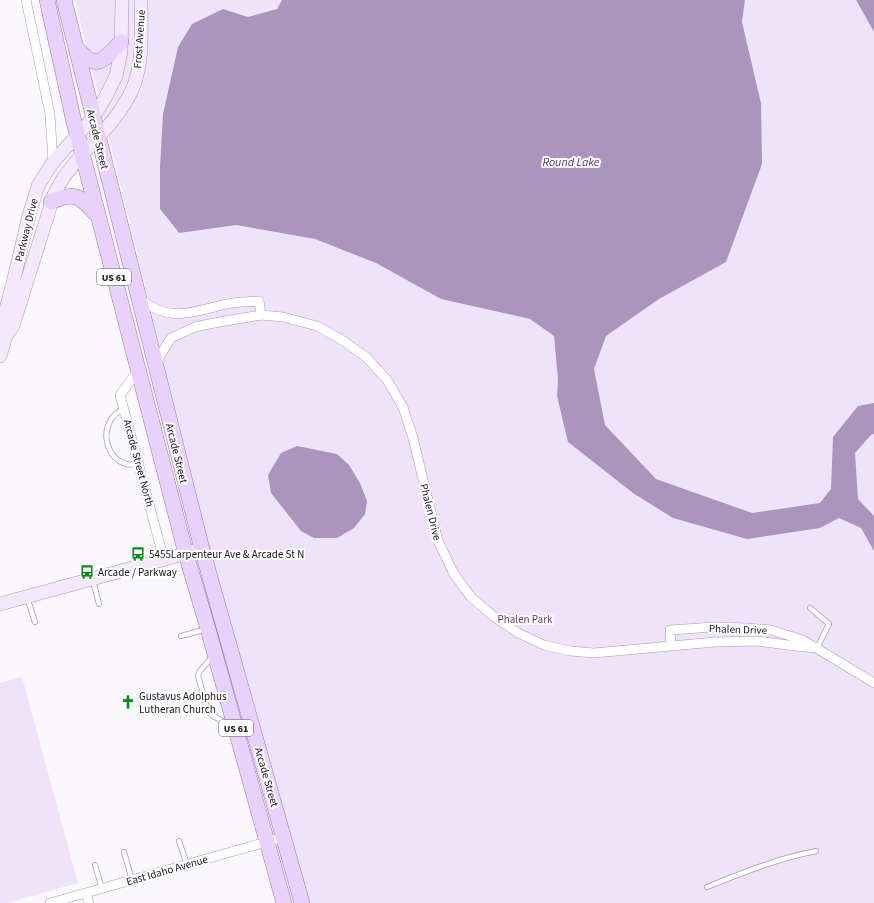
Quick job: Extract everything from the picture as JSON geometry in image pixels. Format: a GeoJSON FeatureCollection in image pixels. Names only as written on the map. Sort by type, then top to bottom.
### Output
{"type":"FeatureCollection","features":[{"type":"Feature","properties":{"kind":"main road","name":"Arcade Street"},"geometry":{"type":"LineString","coordinates":[[47,0],[82,156],[186,554],[236,726],[284,903]]}},
{"type":"Feature","properties":{"kind":"main road","name":"Arcade Street"},"geometry":{"type":"LineString","coordinates":[[64,0],[137,297],[202,549],[302,903]]}},
{"type":"Feature","properties":{"kind":"main road"},"geometry":{"type":"LineString","coordinates":[[75,45],[84,57],[91,61],[98,62],[106,58],[121,42]]}},
{"type":"Feature","properties":{"kind":"main road"},"geometry":{"type":"LineString","coordinates":[[51,202],[61,198],[73,196],[84,200],[98,217]]}},
{"type":"Feature","properties":{"kind":"street"},"geometry":{"type":"LineString","coordinates":[[26,0],[50,114],[53,162]]}},
{"type":"Feature","properties":{"kind":"street","name":"Frost Avenue"},"geometry":{"type":"LineString","coordinates":[[77,135],[93,118],[116,76],[121,52],[122,0]]}},
{"type":"Feature","properties":{"kind":"street","name":"Frost Avenue"},"geometry":{"type":"LineString","coordinates":[[82,156],[116,117],[132,90],[139,68],[142,34],[141,0]]}},
{"type":"Feature","properties":{"kind":"street","name":"Parkway Drive"},"geometry":{"type":"LineString","coordinates":[[6,336],[2,324],[29,215],[38,186],[53,162],[77,135]]}},
{"type":"Feature","properties":{"kind":"street","name":"Parkway Drive"},"geometry":{"type":"LineString","coordinates":[[1,353],[6,336],[12,326],[51,202],[64,177],[82,156]]}},
{"type":"Feature","properties":{"kind":"street"},"geometry":{"type":"LineString","coordinates":[[137,297],[160,312],[179,314],[223,305],[259,301],[261,315]]}},
{"type":"Feature","properties":{"kind":"street"},"geometry":{"type":"LineString","coordinates":[[212,308],[215,322]]}},
{"type":"Feature","properties":{"kind":"street"},"geometry":{"type":"LineString","coordinates":[[192,312],[196,327]]}},
{"type":"Feature","properties":{"kind":"street","name":"Phalen Drive"},"geometry":{"type":"LineString","coordinates":[[156,366],[161,354],[171,338],[196,327],[215,322],[261,315],[284,317],[317,326],[342,340],[366,357],[387,380],[403,408],[413,438],[438,541],[454,574],[471,596],[493,616],[518,633],[544,645],[594,653],[715,642],[757,641],[817,648]]}},
{"type":"Feature","properties":{"kind":"street","name":"Arcade Street North"},"geometry":{"type":"LineString","coordinates":[[138,371],[120,395],[164,560]]}},
{"type":"Feature","properties":{"kind":"street"},"geometry":{"type":"LineString","coordinates":[[0,604],[202,549]]}},
{"type":"Feature","properties":{"kind":"street","name":"Phalen Drive"},"geometry":{"type":"LineString","coordinates":[[670,646],[670,630],[714,627],[771,630],[803,640],[874,683]]}},
{"type":"Feature","properties":{"kind":"street","name":"East Idaho Avenue"},"geometry":{"type":"LineString","coordinates":[[50,903],[284,837]]}},
{"type":"Feature","properties":{"kind":"street"},"geometry":{"type":"LineString","coordinates":[[86,893],[89,903]]}},
{"type":"Feature","properties":{"kind":"lane"},"geometry":{"type":"LineString","coordinates":[[124,408],[112,418],[105,434],[107,446],[115,458],[127,464],[139,464]]}},
{"type":"Feature","properties":{"kind":"lane"},"geometry":{"type":"LineString","coordinates":[[92,579],[100,604]]}},
{"type":"Feature","properties":{"kind":"lane"},"geometry":{"type":"LineString","coordinates":[[27,597],[35,622]]}},
{"type":"Feature","properties":{"kind":"lane"},"geometry":{"type":"LineString","coordinates":[[810,608],[829,624],[817,648]]}},
{"type":"Feature","properties":{"kind":"lane"},"geometry":{"type":"LineString","coordinates":[[181,636],[208,629]]}},
{"type":"Feature","properties":{"kind":"lane"},"geometry":{"type":"LineString","coordinates":[[215,653],[200,671],[198,676],[208,712],[213,716],[236,726]]}},
{"type":"Feature","properties":{"kind":"lane"},"geometry":{"type":"LineString","coordinates":[[179,841],[186,865]]}},
{"type":"Feature","properties":{"kind":"lane"},"geometry":{"type":"LineString","coordinates":[[124,852],[132,880]]}},
{"type":"Feature","properties":{"kind":"lane"},"geometry":{"type":"LineString","coordinates":[[707,888],[744,872],[805,853],[816,852]]}},
{"type":"Feature","properties":{"kind":"lane"},"geometry":{"type":"LineString","coordinates":[[95,865],[102,888]]}},
{"type":"Feature","properties":{"kind":"green space","name":"Phalen Park"},"geometry":{"type":"Polygon","coordinates":[[[75,0],[282,0],[277,9],[248,17],[223,9],[192,24],[160,209],[177,232],[236,225],[315,239],[376,263],[441,299],[530,319],[554,336],[606,336],[659,299],[761,103],[742,22],[745,0],[856,0],[874,32],[874,903],[308,903],[211,554],[75,0]]]}},
{"type":"Feature","properties":{"kind":"green space"},"geometry":{"type":"Polygon","coordinates":[[[22,677],[78,883],[7,903],[0,903],[0,683],[22,677]]]}},
{"type":"Feature","properties":{"kind":"water","name":"Round Lake"},"geometry":{"type":"Polygon","coordinates":[[[282,0],[745,0],[742,22],[761,103],[762,164],[726,262],[659,299],[606,336],[594,369],[605,425],[656,479],[752,513],[820,503],[831,489],[833,437],[858,406],[874,403],[874,434],[871,435],[855,453],[858,499],[874,516],[874,551],[861,528],[839,518],[820,528],[747,539],[673,518],[633,493],[568,442],[557,396],[558,379],[554,336],[530,319],[441,299],[376,263],[315,239],[236,225],[179,233],[160,209],[160,167],[163,114],[178,47],[192,24],[223,9],[248,17],[277,9],[282,0]]]}},
{"type":"Feature","properties":{"kind":"water"},"geometry":{"type":"Polygon","coordinates":[[[856,0],[874,0],[874,32],[856,0]]]}},
{"type":"Feature","properties":{"kind":"water"},"geometry":{"type":"Polygon","coordinates":[[[297,446],[337,454],[349,465],[360,483],[367,501],[365,514],[354,528],[337,538],[314,538],[301,531],[271,493],[268,475],[281,453],[297,446]]]}},
{"type":"Feature","properties":{"kind":"place","name":"5455Larpenteur Ave & Arcade St N"},"geometry":{"type":"Point","coordinates":[138,554]}},
{"type":"Feature","properties":{"kind":"place","name":"Arcade / Parkway"},"geometry":{"type":"Point","coordinates":[87,572]}},
{"type":"Feature","properties":{"kind":"place","name":"Gustavus Adolphus Lutheran Church"},"geometry":{"type":"Point","coordinates":[128,702]}}]}
